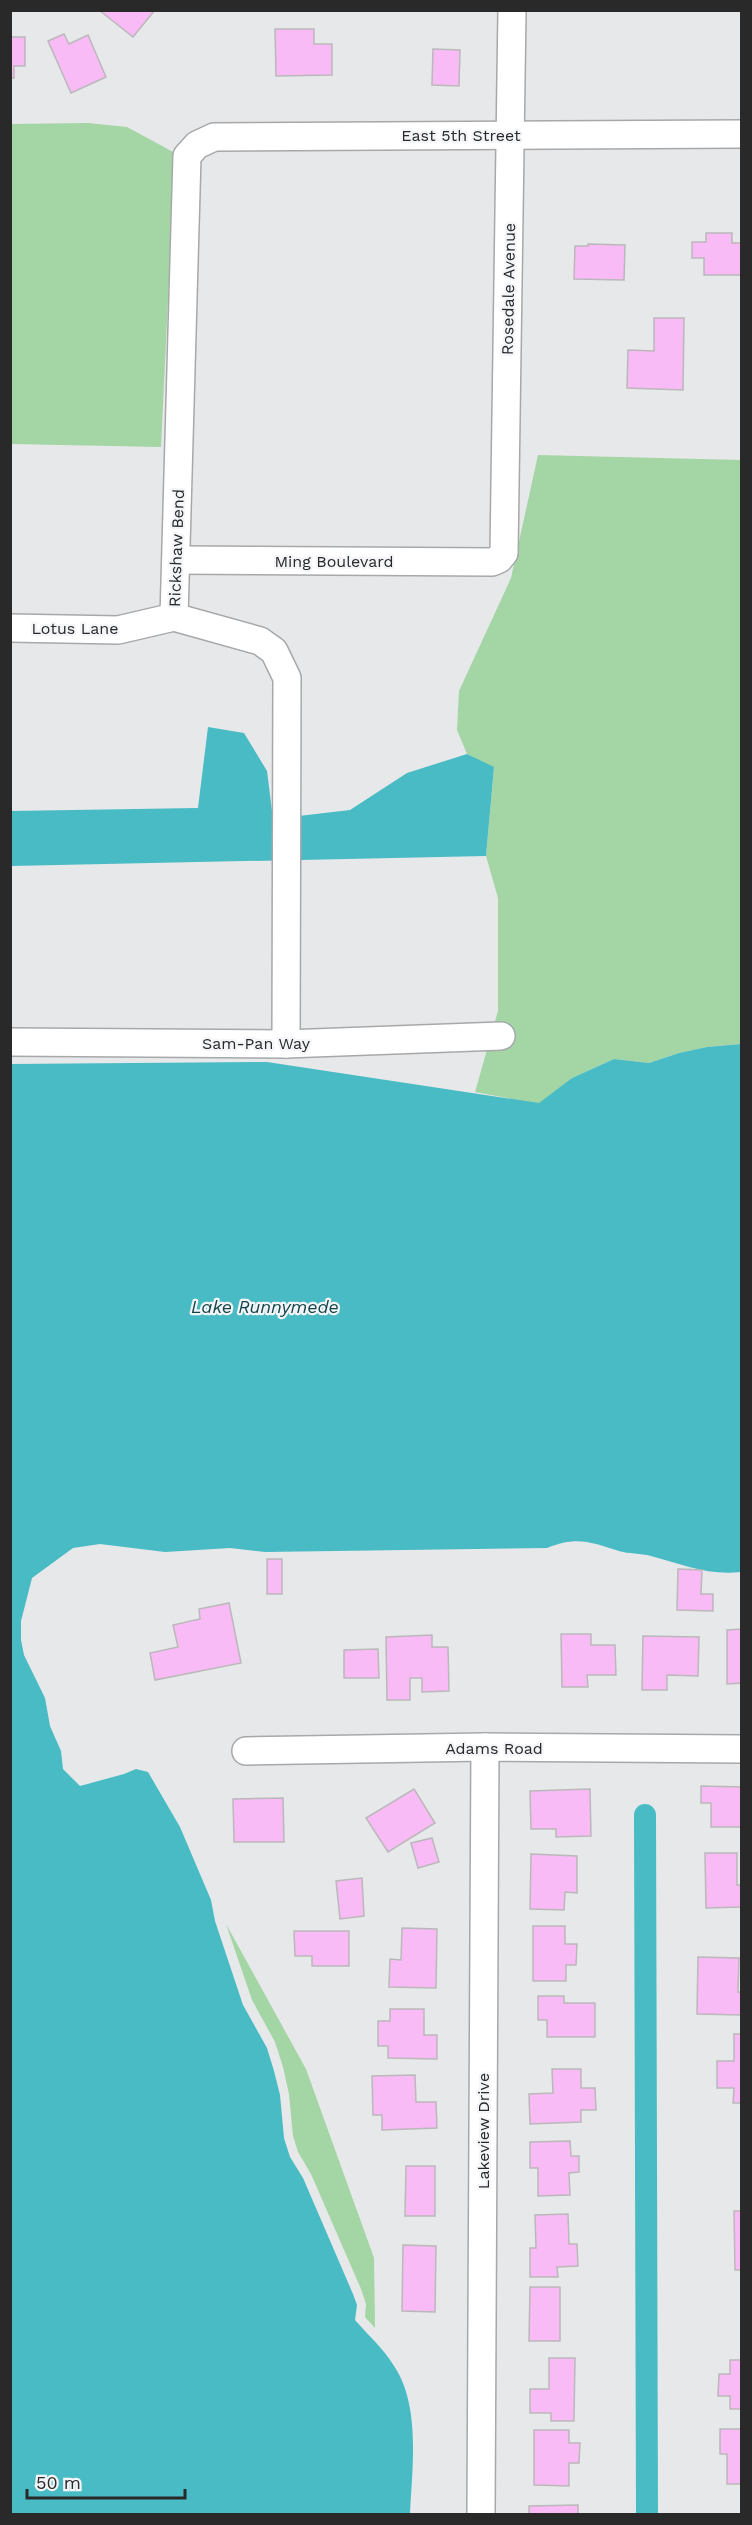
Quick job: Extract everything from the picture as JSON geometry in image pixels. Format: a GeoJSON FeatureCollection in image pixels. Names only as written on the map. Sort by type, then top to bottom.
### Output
{"type":"FeatureCollection","features":[{"type":"Feature","properties":{"kind":"street","name":"Rosedale Avenue"},"geometry":{"type":"LineString","coordinates":[[492,562],[504,553],[512,10]]}},
{"type":"Feature","properties":{"kind":"street","name":"East 5th Street"},"geometry":{"type":"LineString","coordinates":[[187,156],[197,145],[214,137],[741,134]]}},
{"type":"Feature","properties":{"kind":"street","name":"Rickshaw Bend"},"geometry":{"type":"LineString","coordinates":[[187,156],[174,617],[260,641],[274,651],[282,663],[287,678],[286,1044]]}},
{"type":"Feature","properties":{"kind":"street","name":"Ming Boulevard"},"geometry":{"type":"LineString","coordinates":[[176,560],[492,562]]}},
{"type":"Feature","properties":{"kind":"street","name":"Lotus Lane"},"geometry":{"type":"LineString","coordinates":[[10,628],[118,630],[174,617]]}},
{"type":"Feature","properties":{"kind":"street","name":"Sam-Pan Way"},"geometry":{"type":"LineString","coordinates":[[10,1042],[286,1044],[501,1036]]}},
{"type":"Feature","properties":{"kind":"street","name":"Adams Road"},"geometry":{"type":"LineString","coordinates":[[246,1751],[485,1747],[741,1749]]}},
{"type":"Feature","properties":{"kind":"street","name":"Lakeview Drive"},"geometry":{"type":"LineString","coordinates":[[481,2514],[485,1747]]}},
{"type":"Feature","properties":{"kind":"green space"},"geometry":{"type":"Polygon","coordinates":[[[88,123],[127,127],[175,153],[161,447],[11,444],[11,124],[88,123]]]}},
{"type":"Feature","properties":{"kind":"green space"},"geometry":{"type":"Polygon","coordinates":[[[538,455],[741,460],[741,1044],[707,1047],[649,1063],[614,1059],[572,1078],[539,1104],[475,1092],[498,1011],[498,898],[486,856],[494,768],[467,754],[457,730],[459,691],[511,578],[538,455]]]}},
{"type":"Feature","properties":{"kind":"green space"},"geometry":{"type":"Polygon","coordinates":[[[226,1924],[306,2069],[374,2258],[375,2328],[365,2317],[366,2304],[361,2289],[311,2174],[298,2152],[293,2136],[289,2094],[283,2067],[275,2042],[252,2000],[226,1924]]]}},
{"type":"Feature","properties":{"kind":"water"},"geometry":{"type":"Polygon","coordinates":[[[208,727],[244,733],[267,771],[273,819],[350,810],[407,773],[467,754],[494,767],[486,856],[11,866],[10,811],[198,808],[208,727]]]}},
{"type":"Feature","properties":{"kind":"water","name":"Lake Runnymede"},"geometry":{"type":"Polygon","coordinates":[[[741,1044],[741,1572],[706,1571],[651,1556],[575,1541],[547,1548],[265,1552],[230,1548],[165,1552],[100,1544],[73,1548],[32,1578],[21,1621],[21,1640],[24,1655],[45,1698],[50,1726],[61,1751],[63,1769],[80,1786],[136,1769],[148,1772],[180,1827],[211,1900],[215,1921],[243,2005],[267,2048],[280,2095],[284,2138],[290,2157],[303,2178],[353,2294],[357,2305],[355,2320],[386,2354],[403,2382],[411,2419],[413,2458],[410,2514],[11,2514],[10,1064],[267,1062],[539,1103],[572,1078],[614,1059],[649,1063],[707,1047],[741,1044]]]}},
{"type":"Feature","properties":{"kind":"building"},"geometry":{"type":"Polygon","coordinates":[[[99,10],[155,10],[133,37],[99,10]]]}},
{"type":"Feature","properties":{"kind":"building"},"geometry":{"type":"Polygon","coordinates":[[[275,29],[314,29],[314,44],[332,44],[332,75],[276,76],[275,29]]]}},
{"type":"Feature","properties":{"kind":"building"},"geometry":{"type":"Polygon","coordinates":[[[64,34],[69,44],[88,35],[106,77],[71,93],[48,41],[64,34]]]}},
{"type":"Feature","properties":{"kind":"building"},"geometry":{"type":"Polygon","coordinates":[[[10,37],[25,37],[25,66],[14,66],[14,78],[10,78],[10,37]]]}},
{"type":"Feature","properties":{"kind":"building"},"geometry":{"type":"Polygon","coordinates":[[[433,49],[460,50],[459,86],[432,85],[433,49]]]}},
{"type":"Feature","properties":{"kind":"building"},"geometry":{"type":"Polygon","coordinates":[[[706,233],[732,233],[732,243],[742,243],[742,275],[704,275],[704,258],[692,258],[692,242],[706,242],[706,233]]]}},
{"type":"Feature","properties":{"kind":"building"},"geometry":{"type":"Polygon","coordinates":[[[588,244],[625,245],[624,280],[574,279],[575,246],[588,246],[588,244]]]}},
{"type":"Feature","properties":{"kind":"building"},"geometry":{"type":"Polygon","coordinates":[[[654,318],[684,318],[683,390],[627,388],[628,350],[654,351],[654,318]]]}},
{"type":"Feature","properties":{"kind":"building"},"geometry":{"type":"Polygon","coordinates":[[[267,1559],[282,1559],[282,1594],[267,1594],[267,1559]]]}},
{"type":"Feature","properties":{"kind":"building"},"geometry":{"type":"Polygon","coordinates":[[[678,1569],[702,1570],[701,1594],[713,1594],[713,1611],[677,1610],[678,1569]]]}},
{"type":"Feature","properties":{"kind":"building"},"geometry":{"type":"Polygon","coordinates":[[[229,1603],[241,1663],[155,1680],[150,1653],[178,1647],[173,1625],[200,1619],[199,1609],[229,1603]]]}},
{"type":"Feature","properties":{"kind":"building"},"geometry":{"type":"Polygon","coordinates":[[[742,1629],[742,1683],[727,1684],[727,1630],[742,1629]]]}},
{"type":"Feature","properties":{"kind":"building"},"geometry":{"type":"Polygon","coordinates":[[[561,1634],[591,1634],[591,1645],[615,1645],[616,1675],[587,1675],[588,1687],[562,1687],[561,1634]]]}},
{"type":"Feature","properties":{"kind":"building"},"geometry":{"type":"Polygon","coordinates":[[[432,1635],[432,1647],[448,1647],[449,1691],[422,1692],[422,1678],[410,1678],[410,1700],[387,1700],[386,1637],[432,1635]]]}},
{"type":"Feature","properties":{"kind":"building"},"geometry":{"type":"Polygon","coordinates":[[[643,1636],[699,1637],[698,1676],[667,1675],[667,1690],[642,1690],[643,1636]]]}},
{"type":"Feature","properties":{"kind":"building"},"geometry":{"type":"Polygon","coordinates":[[[378,1649],[379,1678],[344,1678],[344,1650],[378,1649]]]}},
{"type":"Feature","properties":{"kind":"building"},"geometry":{"type":"Polygon","coordinates":[[[701,1786],[742,1787],[742,1827],[711,1827],[711,1803],[701,1803],[701,1786]]]}},
{"type":"Feature","properties":{"kind":"building"},"geometry":{"type":"Polygon","coordinates":[[[414,1789],[435,1823],[388,1852],[366,1818],[414,1789]]]}},
{"type":"Feature","properties":{"kind":"building"},"geometry":{"type":"Polygon","coordinates":[[[590,1789],[591,1836],[556,1837],[556,1829],[531,1829],[530,1791],[590,1789]]]}},
{"type":"Feature","properties":{"kind":"building"},"geometry":{"type":"Polygon","coordinates":[[[283,1798],[284,1842],[234,1842],[233,1799],[283,1798]]]}},
{"type":"Feature","properties":{"kind":"building"},"geometry":{"type":"Polygon","coordinates":[[[432,1838],[439,1862],[418,1868],[411,1843],[432,1838]]]}},
{"type":"Feature","properties":{"kind":"building"},"geometry":{"type":"Polygon","coordinates":[[[705,1853],[737,1853],[737,1885],[742,1885],[742,1907],[706,1908],[705,1853]]]}},
{"type":"Feature","properties":{"kind":"building"},"geometry":{"type":"Polygon","coordinates":[[[531,1854],[577,1856],[577,1893],[565,1892],[564,1910],[530,1909],[531,1854]]]}},
{"type":"Feature","properties":{"kind":"building"},"geometry":{"type":"Polygon","coordinates":[[[362,1878],[364,1916],[340,1919],[336,1881],[362,1878]]]}},
{"type":"Feature","properties":{"kind":"building"},"geometry":{"type":"Polygon","coordinates":[[[533,1926],[565,1926],[565,1944],[577,1944],[576,1965],[566,1965],[566,1981],[533,1981],[533,1926]]]}},
{"type":"Feature","properties":{"kind":"building"},"geometry":{"type":"Polygon","coordinates":[[[402,1928],[437,1929],[436,1988],[389,1987],[390,1959],[401,1960],[402,1928]]]}},
{"type":"Feature","properties":{"kind":"building"},"geometry":{"type":"Polygon","coordinates":[[[294,1931],[349,1931],[349,1966],[312,1966],[312,1956],[295,1956],[294,1931]]]}},
{"type":"Feature","properties":{"kind":"building"},"geometry":{"type":"Polygon","coordinates":[[[698,1957],[739,1958],[738,1992],[742,1992],[742,2015],[697,2014],[698,1957]]]}},
{"type":"Feature","properties":{"kind":"building"},"geometry":{"type":"Polygon","coordinates":[[[538,1996],[564,1996],[564,2003],[595,2003],[595,2037],[547,2037],[547,2020],[538,2020],[538,1996]]]}},
{"type":"Feature","properties":{"kind":"building"},"geometry":{"type":"Polygon","coordinates":[[[390,2009],[424,2009],[424,2035],[437,2035],[437,2059],[388,2058],[388,2046],[378,2046],[378,2021],[390,2021],[390,2009]]]}},
{"type":"Feature","properties":{"kind":"building"},"geometry":{"type":"Polygon","coordinates":[[[734,2034],[742,2034],[742,2103],[733,2103],[734,2088],[717,2088],[717,2061],[734,2061],[734,2034]]]}},
{"type":"Feature","properties":{"kind":"building"},"geometry":{"type":"Polygon","coordinates":[[[552,2069],[581,2069],[581,2088],[595,2088],[596,2110],[581,2110],[581,2122],[530,2124],[529,2094],[553,2093],[552,2069]]]}},
{"type":"Feature","properties":{"kind":"building"},"geometry":{"type":"Polygon","coordinates":[[[415,2075],[416,2102],[436,2102],[437,2128],[382,2130],[382,2115],[373,2115],[372,2076],[415,2075]]]}},
{"type":"Feature","properties":{"kind":"building"},"geometry":{"type":"Polygon","coordinates":[[[570,2141],[571,2156],[579,2156],[579,2172],[569,2173],[570,2195],[538,2196],[538,2168],[530,2168],[530,2142],[570,2141]]]}},
{"type":"Feature","properties":{"kind":"building"},"geometry":{"type":"Polygon","coordinates":[[[406,2166],[435,2166],[435,2216],[405,2216],[406,2166]]]}},
{"type":"Feature","properties":{"kind":"building"},"geometry":{"type":"Polygon","coordinates":[[[734,2211],[742,2211],[742,2270],[735,2270],[734,2211]]]}},
{"type":"Feature","properties":{"kind":"building"},"geometry":{"type":"Polygon","coordinates":[[[568,2214],[569,2244],[577,2244],[578,2266],[557,2267],[558,2277],[530,2277],[530,2248],[536,2248],[535,2215],[568,2214]]]}},
{"type":"Feature","properties":{"kind":"building"},"geometry":{"type":"Polygon","coordinates":[[[403,2245],[436,2246],[435,2312],[402,2311],[403,2245]]]}},
{"type":"Feature","properties":{"kind":"building"},"geometry":{"type":"Polygon","coordinates":[[[530,2287],[560,2287],[560,2341],[529,2341],[530,2287]]]}},
{"type":"Feature","properties":{"kind":"building"},"geometry":{"type":"Polygon","coordinates":[[[549,2358],[575,2358],[574,2421],[551,2421],[551,2413],[530,2413],[530,2389],[549,2389],[549,2358]]]}},
{"type":"Feature","properties":{"kind":"building"},"geometry":{"type":"Polygon","coordinates":[[[730,2360],[742,2360],[742,2409],[730,2409],[730,2396],[718,2396],[719,2374],[730,2374],[730,2360]]]}},
{"type":"Feature","properties":{"kind":"building"},"geometry":{"type":"Polygon","coordinates":[[[720,2429],[742,2429],[742,2484],[727,2484],[727,2454],[720,2454],[720,2429]]]}},
{"type":"Feature","properties":{"kind":"building"},"geometry":{"type":"Polygon","coordinates":[[[534,2430],[569,2430],[569,2443],[580,2443],[579,2463],[569,2463],[569,2486],[534,2485],[534,2430]]]}},
{"type":"Feature","properties":{"kind":"building"},"geometry":{"type":"Polygon","coordinates":[[[578,2505],[578,2514],[529,2514],[529,2506],[578,2505]]]}},
{"type":"Feature","properties":{"kind":"waterway"},"geometry":{"type":"LineString","coordinates":[[645,1815],[647,2514]]}}]}
